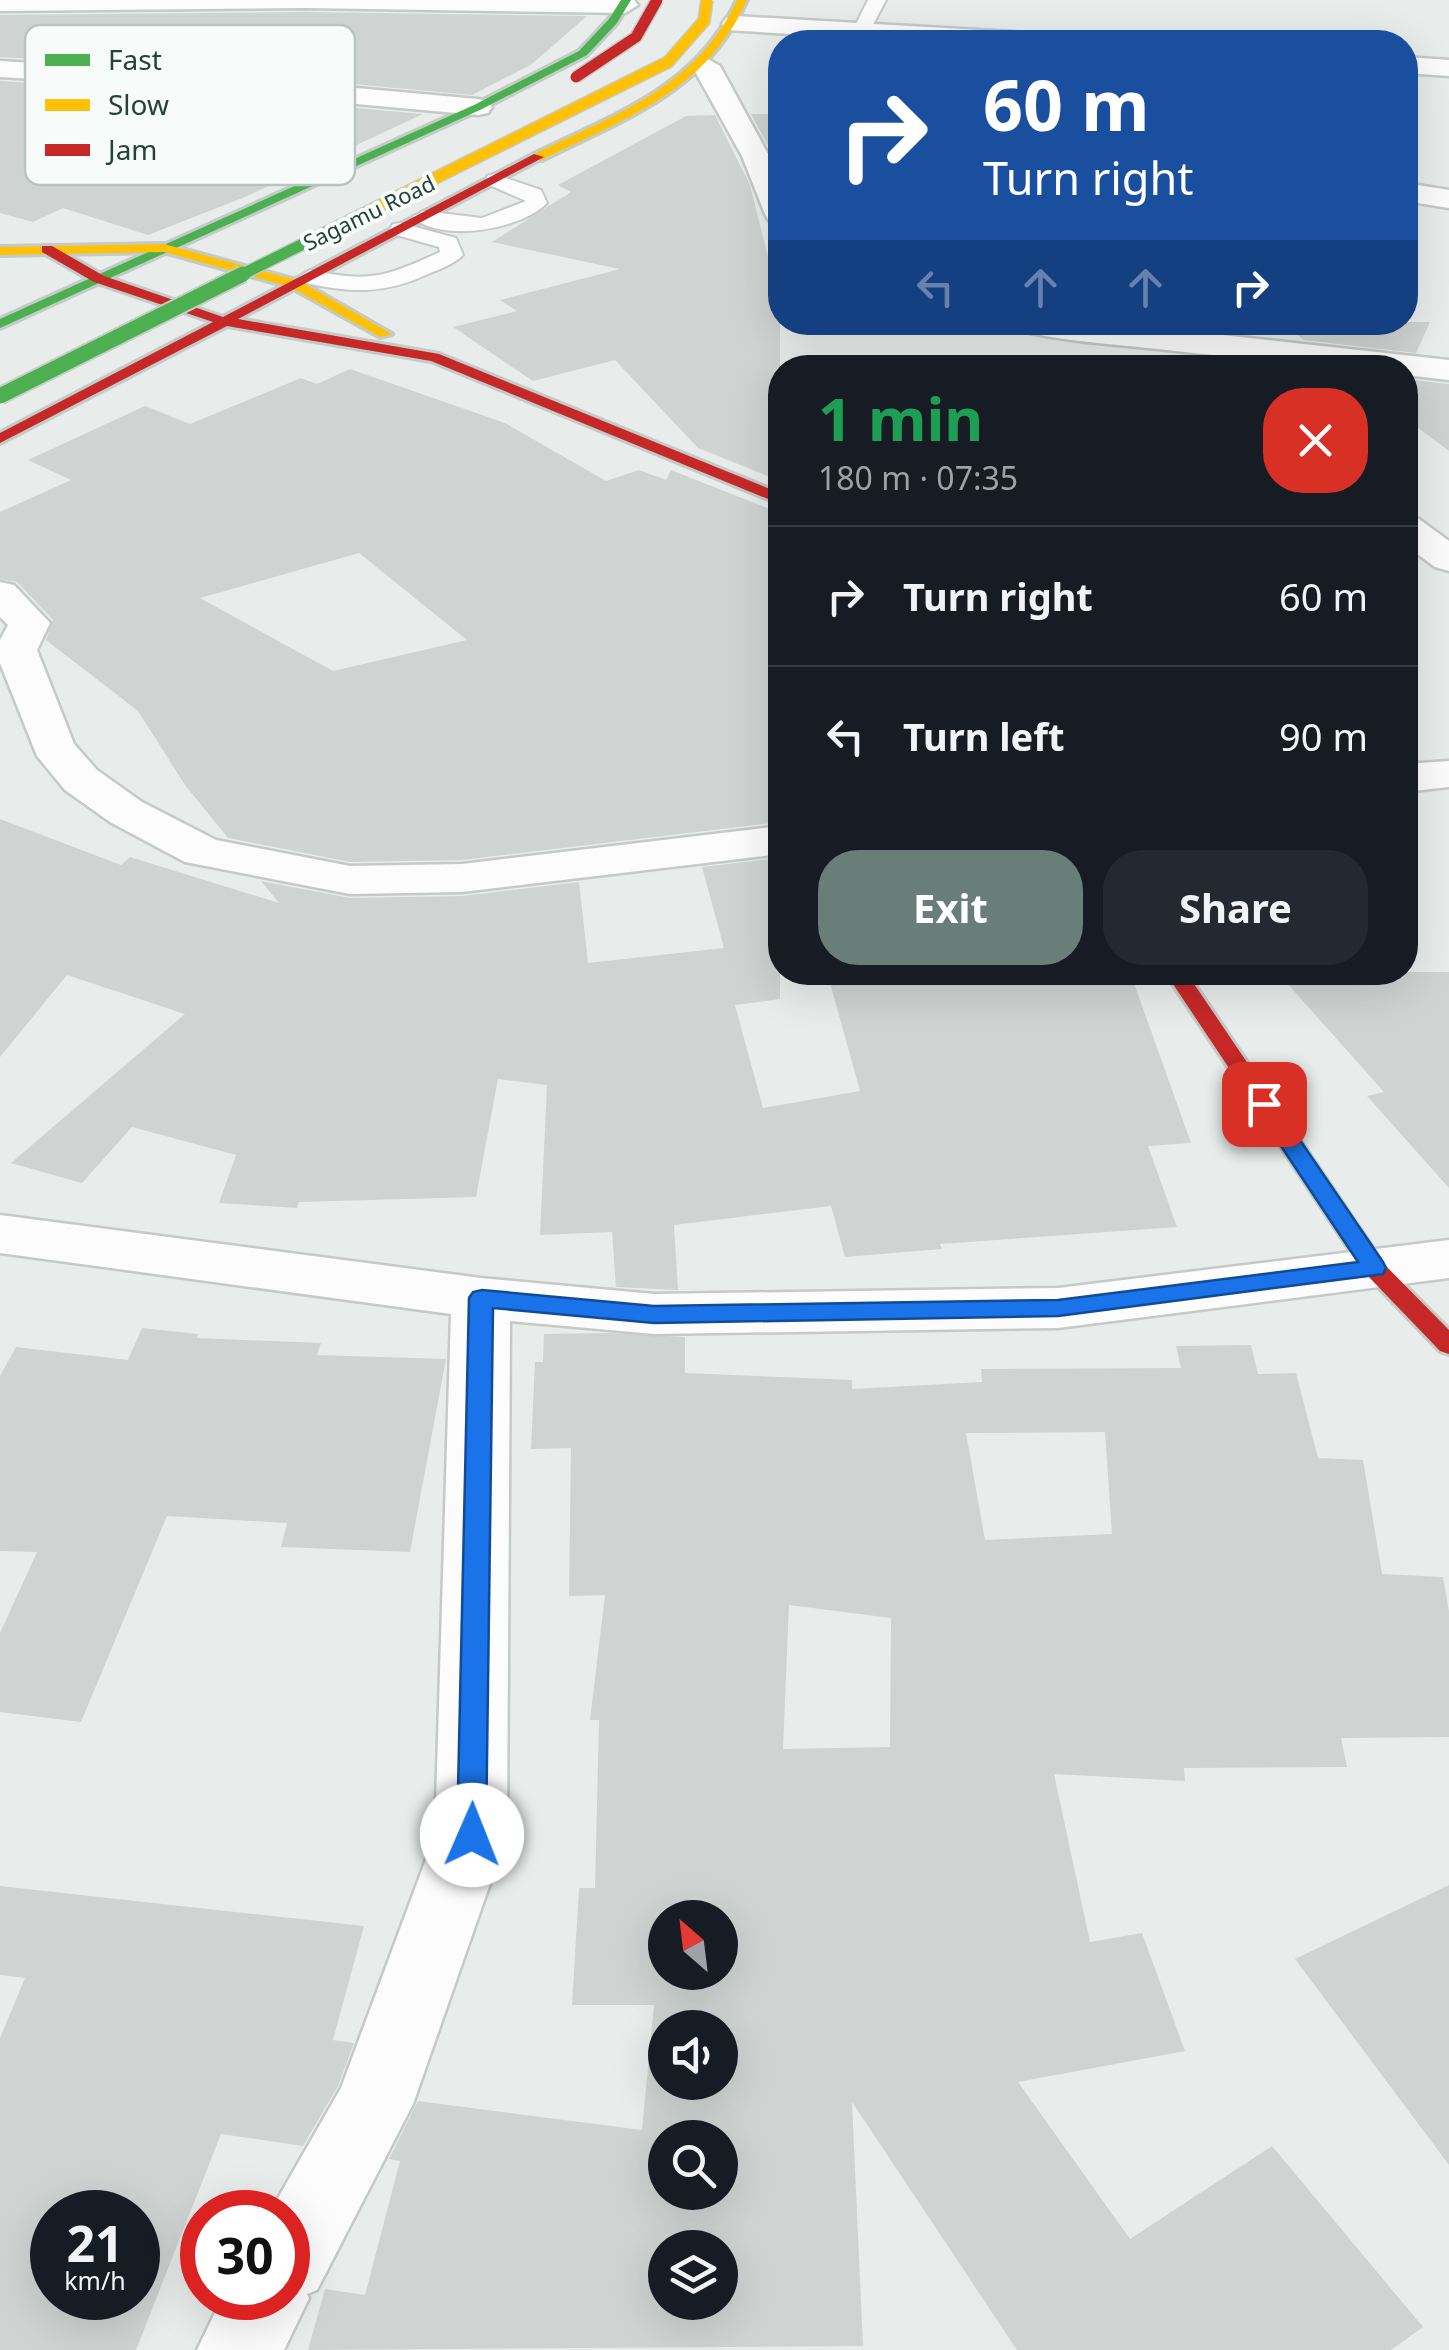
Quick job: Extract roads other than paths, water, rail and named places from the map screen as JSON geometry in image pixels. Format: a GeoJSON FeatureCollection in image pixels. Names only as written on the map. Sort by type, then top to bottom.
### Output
{"type":"FeatureCollection","features":[{"type":"Feature","properties":{"kind":"main road","name":"Sagamu Road"},"geometry":{"type":"LineString","coordinates":[[355,183],[618,55],[653,18],[657,0]]}},
{"type":"Feature","properties":{"kind":"main road","name":"Sagamu Road"},"geometry":{"type":"LineString","coordinates":[[0,396],[668,62],[704,21],[708,0]]}},
{"type":"Feature","properties":{"kind":"main road"},"geometry":{"type":"LineString","coordinates":[[355,162],[478,107],[582,54],[626,2]]}},
{"type":"Feature","properties":{"kind":"main road"},"geometry":{"type":"LineString","coordinates":[[0,439],[706,66],[739,12]]}},
{"type":"Feature","properties":{"kind":"main road"},"geometry":{"type":"LineString","coordinates":[[0,324],[304,185]]}},
{"type":"Feature","properties":{"kind":"main road","name":"Sagamu Road"},"geometry":{"type":"LineString","coordinates":[[99,308],[351,185]]}},
{"type":"Feature","properties":{"kind":"main road"},"geometry":{"type":"LineString","coordinates":[[0,251],[164,248],[302,280],[418,353],[768,494]]}},
{"type":"Feature","properties":{"kind":"main road"},"geometry":{"type":"LineString","coordinates":[[47,249],[100,279],[222,320],[418,353]]}},
{"type":"Feature","properties":{"kind":"main road"},"geometry":{"type":"LineString","coordinates":[[1184,985],[1374,1268],[1449,1345]]}},
{"type":"Feature","properties":{"kind":"street"},"geometry":{"type":"LineString","coordinates":[[0,2],[626,2]]}},
{"type":"Feature","properties":{"kind":"street"},"geometry":{"type":"LineString","coordinates":[[739,12],[849,30]]}},
{"type":"Feature","properties":{"kind":"street"},"geometry":{"type":"LineString","coordinates":[[1418,65],[1449,68]]}},
{"type":"Feature","properties":{"kind":"street"},"geometry":{"type":"LineString","coordinates":[[706,66],[758,156],[768,182]]}},
{"type":"Feature","properties":{"kind":"street"},"geometry":{"type":"LineString","coordinates":[[0,69],[25,70]]}},
{"type":"Feature","properties":{"kind":"street"},"geometry":{"type":"LineString","coordinates":[[355,96],[478,107]]}},
{"type":"Feature","properties":{"kind":"street"},"geometry":{"type":"LineString","coordinates":[[1418,194],[1449,200]]}},
{"type":"Feature","properties":{"kind":"street"},"geometry":{"type":"LineString","coordinates":[[1112,335],[1329,355]]}},
{"type":"Feature","properties":{"kind":"street"},"geometry":{"type":"LineString","coordinates":[[1146,340],[1166,355]]}},
{"type":"Feature","properties":{"kind":"street"},"geometry":{"type":"LineString","coordinates":[[1418,366],[1449,370]]}},
{"type":"Feature","properties":{"kind":"street"},"geometry":{"type":"LineString","coordinates":[[1418,537],[1449,559]]}},
{"type":"Feature","properties":{"kind":"street"},"geometry":{"type":"LineString","coordinates":[[0,594],[29,623],[16,650],[53,746],[81,780],[126,812],[202,852],[350,880],[462,878],[768,841]]}},
{"type":"Feature","properties":{"kind":"street"},"geometry":{"type":"LineString","coordinates":[[1418,777],[1449,774]]}},
{"type":"Feature","properties":{"kind":"street"},"geometry":{"type":"LineString","coordinates":[[0,1234],[482,1298],[654,1314],[1058,1308],[1449,1259]]}},
{"type":"Feature","properties":{"kind":"street"},"geometry":{"type":"LineString","coordinates":[[310,2221],[374,2104],[472,1835],[482,1298]]}},
{"type":"Feature","properties":{"kind":"street"},"geometry":{"type":"LineString","coordinates":[[239,2350],[256,2320]]}},
{"type":"Feature","properties":{"kind":"lane"},"geometry":{"type":"LineString","coordinates":[[862,30],[876,0]]}},
{"type":"Feature","properties":{"kind":"lane"},"geometry":{"type":"LineString","coordinates":[[423,217],[480,227],[504,222],[537,202],[534,194],[494,180]]}},
{"type":"Feature","properties":{"kind":"lane"},"geometry":{"type":"LineString","coordinates":[[302,280],[381,287],[452,255],[448,243],[401,229]]}}]}
